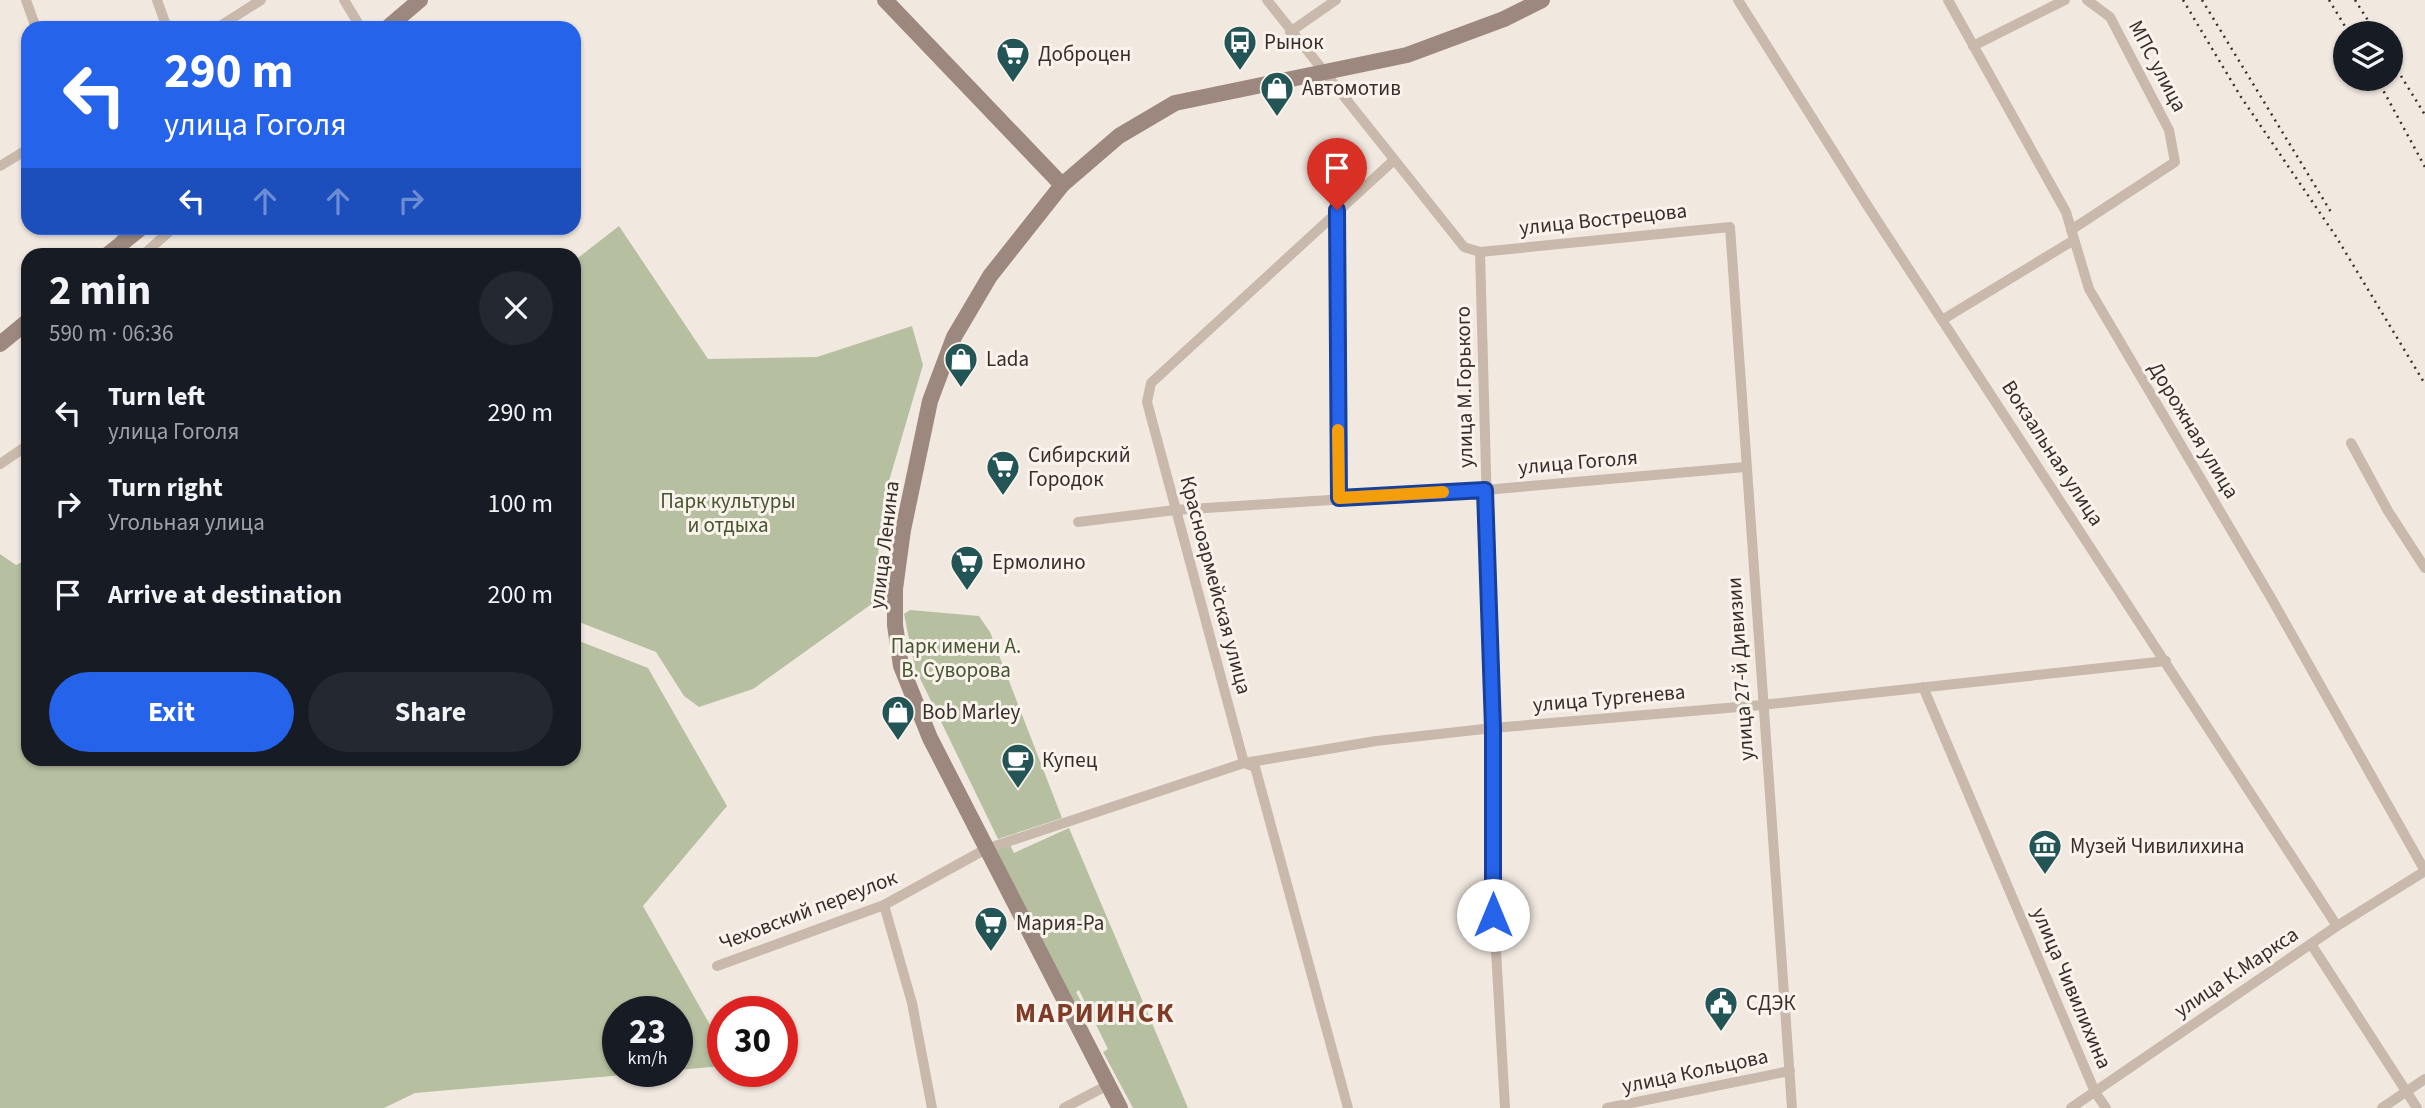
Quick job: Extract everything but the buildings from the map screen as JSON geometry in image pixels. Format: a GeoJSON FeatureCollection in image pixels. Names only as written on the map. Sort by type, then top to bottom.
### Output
{"type":"FeatureCollection","features":[{"type":"Feature","properties":{"kind":"main road"},"geometry":{"type":"LineString","coordinates":[[395,21],[420,0]]}},
{"type":"Feature","properties":{"kind":"main road"},"geometry":{"type":"LineString","coordinates":[[885,0],[1062,185]]}},
{"type":"Feature","properties":{"kind":"main road","name":"улица Ленина"},"geometry":{"type":"LineString","coordinates":[[1120,1108],[914,706],[901,666],[895,625],[895,589],[904,520],[925,421],[954,337],[990,276],[1062,185],[1119,136],[1175,103],[1407,55],[1504,19],[1542,0]]}},
{"type":"Feature","properties":{"kind":"main road"},"geometry":{"type":"LineString","coordinates":[[0,344],[21,327]]}},
{"type":"Feature","properties":{"kind":"street"},"geometry":{"type":"LineString","coordinates":[[26,0],[34,21]]}},
{"type":"Feature","properties":{"kind":"street"},"geometry":{"type":"LineString","coordinates":[[157,0],[164,21]]}},
{"type":"Feature","properties":{"kind":"street"},"geometry":{"type":"LineString","coordinates":[[228,21],[261,0]]}},
{"type":"Feature","properties":{"kind":"street"},"geometry":{"type":"LineString","coordinates":[[344,0],[358,21]]}},
{"type":"Feature","properties":{"kind":"street"},"geometry":{"type":"LineString","coordinates":[[1267,0],[1322,73],[1464,247],[1480,252]]}},
{"type":"Feature","properties":{"kind":"street"},"geometry":{"type":"LineString","coordinates":[[1290,32],[1336,0]]}},
{"type":"Feature","properties":{"kind":"street","name":"Вокзальная улица"},"geometry":{"type":"LineString","coordinates":[[1738,0],[1942,320],[2337,926]]}},
{"type":"Feature","properties":{"kind":"street","name":"Дорожная улица"},"geometry":{"type":"LineString","coordinates":[[1948,0],[2066,212],[2089,289],[2270,596],[2425,871]]}},
{"type":"Feature","properties":{"kind":"street"},"geometry":{"type":"LineString","coordinates":[[1973,46],[2064,0]]}},
{"type":"Feature","properties":{"kind":"street","name":"МПС улица"},"geometry":{"type":"LineString","coordinates":[[2072,235],[2175,162],[2169,130],[2110,17],[2087,0]]}},
{"type":"Feature","properties":{"kind":"street"},"geometry":{"type":"LineString","coordinates":[[0,166],[21,153]]}},
{"type":"Feature","properties":{"kind":"street","name":"Красноармейская улица"},"geometry":{"type":"LineString","coordinates":[[1348,1108],[1255,767],[1244,763],[1147,402],[1152,383],[1394,160]]}},
{"type":"Feature","properties":{"kind":"street"},"geometry":{"type":"LineString","coordinates":[[1337,210],[1339,498]]}},
{"type":"Feature","properties":{"kind":"street","name":"улица Вострецова"},"geometry":{"type":"LineString","coordinates":[[1480,252],[1730,227]]}},
{"type":"Feature","properties":{"kind":"street","name":"улица 27-й Дивизии"},"geometry":{"type":"LineString","coordinates":[[1730,227],[1792,1108]]}},
{"type":"Feature","properties":{"kind":"street"},"geometry":{"type":"LineString","coordinates":[[151,248],[165,235]]}},
{"type":"Feature","properties":{"kind":"street"},"geometry":{"type":"LineString","coordinates":[[1942,320],[2072,235]]}},
{"type":"Feature","properties":{"kind":"street","name":"улица М.Горького"},"geometry":{"type":"LineString","coordinates":[[1480,252],[1493,728],[1493,915],[1505,1108]]}},
{"type":"Feature","properties":{"kind":"street"},"geometry":{"type":"LineString","coordinates":[[2351,443],[2388,511],[2425,568]]}},
{"type":"Feature","properties":{"kind":"street"},"geometry":{"type":"LineString","coordinates":[[0,464],[21,449]]}},
{"type":"Feature","properties":{"kind":"street","name":"улица Гоголя"},"geometry":{"type":"LineString","coordinates":[[1079,522],[1175,510],[1485,490],[1745,467]]}},
{"type":"Feature","properties":{"kind":"street","name":"улица Тургенева"},"geometry":{"type":"LineString","coordinates":[[986,849],[1244,763],[1376,741],[1762,705],[2166,661]]}},
{"type":"Feature","properties":{"kind":"street","name":"улица Чивилихина"},"geometry":{"type":"LineString","coordinates":[[1923,687],[2095,1092],[2106,1108]]}},
{"type":"Feature","properties":{"kind":"street","name":"Чеховский переулок"},"geometry":{"type":"LineString","coordinates":[[717,966],[884,905],[986,849]]}},
{"type":"Feature","properties":{"kind":"street","name":"улица К.Маркса"},"geometry":{"type":"LineString","coordinates":[[2071,1108],[2337,926],[2425,871]]}},
{"type":"Feature","properties":{"kind":"street"},"geometry":{"type":"LineString","coordinates":[[884,905],[912,1003],[932,1108]]}},
{"type":"Feature","properties":{"kind":"street"},"geometry":{"type":"LineString","coordinates":[[2311,944],[2417,1108]]}},
{"type":"Feature","properties":{"kind":"street","name":"улица Кольцова"},"geometry":{"type":"LineString","coordinates":[[1607,1108],[1790,1071]]}},
{"type":"Feature","properties":{"kind":"street"},"geometry":{"type":"LineString","coordinates":[[2382,1108],[2425,1079]]}},
{"type":"Feature","properties":{"kind":"street"},"geometry":{"type":"LineString","coordinates":[[1064,1108],[1108,1085]]}},
{"type":"Feature","properties":{"kind":"green space","name":"Парк культуры и отдыха"},"geometry":{"type":"Polygon","coordinates":[[[619,226],[708,359],[817,357],[912,326],[923,365],[884,498],[873,603],[753,689],[699,707],[684,696],[656,652],[581,623],[581,256],[619,226]]]}},
{"type":"Feature","properties":{"kind":"green space"},"geometry":{"type":"Polygon","coordinates":[[[0,554],[16,565],[21,562],[21,766],[581,766],[581,642],[648,668],[727,806],[643,906],[707,1020],[707,1067],[693,1069],[693,996],[602,996],[602,1077],[415,1093],[384,1108],[0,1108],[0,554]]]}},
{"type":"Feature","properties":{"kind":"green space","name":"Парк имени А. В. Суворова"},"geometry":{"type":"Polygon","coordinates":[[[910,610],[979,616],[990,632],[1062,818],[998,839],[915,668],[904,614],[910,610]]]}},
{"type":"Feature","properties":{"kind":"green space"},"geometry":{"type":"Polygon","coordinates":[[[1069,828],[1188,1108],[1133,1108],[1103,1052],[1108,1049],[1079,990],[1076,992],[1088,1014],[1082,1017],[995,850],[1010,845],[1014,853],[1069,828]]]}},
{"type":"Feature","properties":{"kind":"railway"},"geometry":{"type":"LineString","coordinates":[[2183,0],[2241,97],[2335,235],[2425,384]]}},
{"type":"Feature","properties":{"kind":"railway"},"geometry":{"type":"LineString","coordinates":[[2202,0],[2331,212]]}},
{"type":"Feature","properties":{"kind":"railway"},"geometry":{"type":"LineString","coordinates":[[2329,0],[2342,21]]}},
{"type":"Feature","properties":{"kind":"railway"},"geometry":{"type":"LineString","coordinates":[[2355,0],[2368,21]]}},
{"type":"Feature","properties":{"kind":"railway"},"geometry":{"type":"LineString","coordinates":[[2403,79],[2425,115]]}},
{"type":"Feature","properties":{"kind":"railway"},"geometry":{"type":"LineString","coordinates":[[2384,91],[2425,167]]}},
{"type":"Feature","properties":{"kind":"slow traffic"},"geometry":{"type":"LineString","coordinates":[[1338,430],[1339,498],[1443,492]]}},
{"type":"Feature","properties":{"kind":"place","name":"Рынок"},"geometry":{"type":"Point","coordinates":[1240,72]}},
{"type":"Feature","properties":{"kind":"place","name":"Доброцен"},"geometry":{"type":"Point","coordinates":[1013,84]}},
{"type":"Feature","properties":{"kind":"place","name":"Автомотив"},"geometry":{"type":"Point","coordinates":[1277,118]}},
{"type":"Feature","properties":{"kind":"place","name":"Lada"},"geometry":{"type":"Point","coordinates":[961,389]}},
{"type":"Feature","properties":{"kind":"place","name":"Сибирский Городок"},"geometry":{"type":"Point","coordinates":[1003,497]}},
{"type":"Feature","properties":{"kind":"place","name":"Ермолино"},"geometry":{"type":"Point","coordinates":[967,592]}},
{"type":"Feature","properties":{"kind":"place","name":"Bob Marley"},"geometry":{"type":"Point","coordinates":[898,742]}},
{"type":"Feature","properties":{"kind":"place","name":"Купец"},"geometry":{"type":"Point","coordinates":[1018,790]}},
{"type":"Feature","properties":{"kind":"place","name":"Музей Чивилихина"},"geometry":{"type":"Point","coordinates":[2045,876]}},
{"type":"Feature","properties":{"kind":"place","name":"Мария-Ра"},"geometry":{"type":"Point","coordinates":[991,953]}},
{"type":"Feature","properties":{"kind":"place","name":"СДЭК"},"geometry":{"type":"Point","coordinates":[1721,1033]}},
{"type":"Feature","properties":{"kind":"district","name":"МАРИИНСК"},"geometry":{"type":"Point","coordinates":[1095,1013]}},
{"type":"Feature","properties":{"kind":"route"},"geometry":{"type":"LineString","coordinates":[[1337,210],[1339,498],[1485,490],[1493,728],[1493,915]]}}]}
